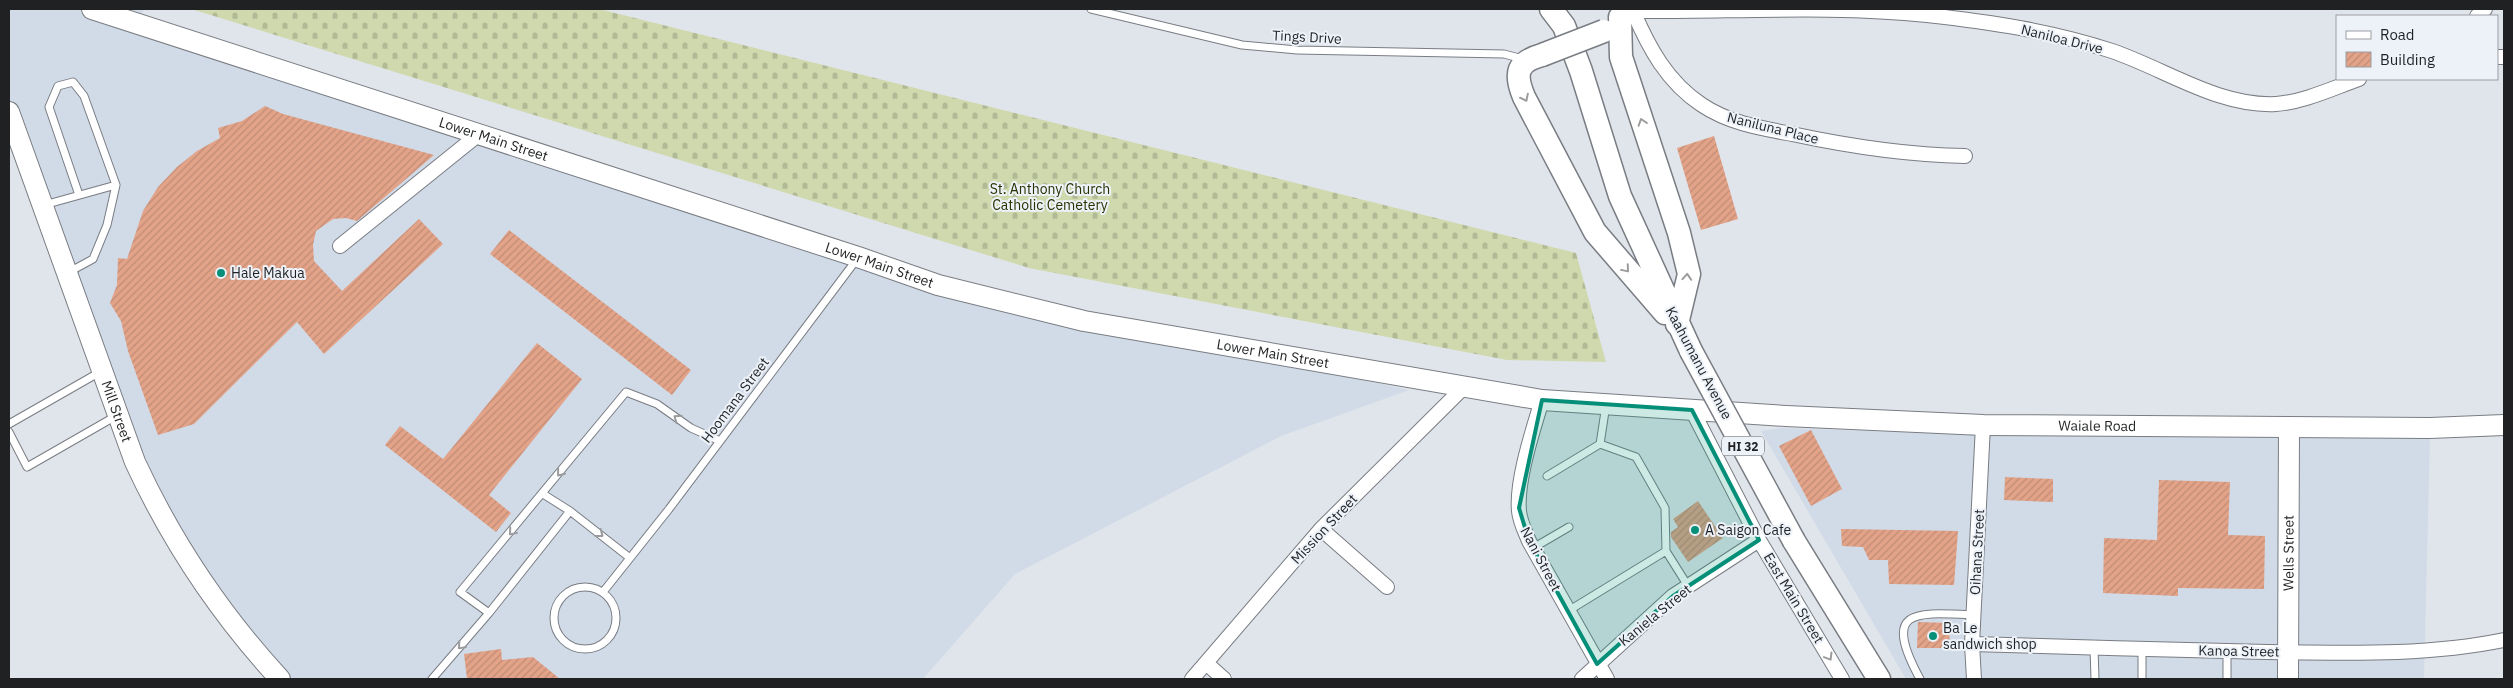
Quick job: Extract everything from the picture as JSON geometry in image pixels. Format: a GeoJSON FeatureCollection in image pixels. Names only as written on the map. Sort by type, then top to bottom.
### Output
{"type":"FeatureCollection","features":[{"type":"Feature","properties":{"kind":"main road","name":"Kaahumanu Avenue"},"geometry":{"type":"LineString","coordinates":[[1559,15],[1581,71],[1620,196],[1677,324],[1794,541],[1879,679]]}},
{"type":"Feature","properties":{"kind":"main road"},"geometry":{"type":"LineString","coordinates":[[1624,17],[1622,56],[1679,234],[1689,274],[1677,324],[1644,291],[1595,232],[1520,87],[1518,73],[1533,58],[1624,17]]}},
{"type":"Feature","properties":{"kind":"street","name":"Lower Main Street"},"geometry":{"type":"LineString","coordinates":[[92,9],[858,257],[938,285],[1084,321],[1542,400],[1692,410]]}},
{"type":"Feature","properties":{"kind":"street","name":"Naniloa Drive"},"geometry":{"type":"LineString","coordinates":[[1624,17],[1757,10],[1843,11],[1926,15],[2036,30],[2112,51],[2222,96],[2251,102],[2277,104],[2356,80]]}},
{"type":"Feature","properties":{"kind":"street","name":"Naniluna Place"},"geometry":{"type":"LineString","coordinates":[[1624,17],[1669,77],[1702,105],[1724,117],[1749,126],[1838,144],[1965,156]]}},
{"type":"Feature","properties":{"kind":"street","name":"Mill Street"},"geometry":{"type":"LineString","coordinates":[[9,112],[135,462],[156,507],[201,582],[252,648],[280,679]]}},
{"type":"Feature","properties":{"kind":"street"},"geometry":{"type":"LineString","coordinates":[[340,246],[479,134]]}},
{"type":"Feature","properties":{"kind":"street","name":"Mission Street"},"geometry":{"type":"LineString","coordinates":[[1192,679],[1321,529],[1465,386]]}},
{"type":"Feature","properties":{"kind":"street","name":"Nani Street"},"geometry":{"type":"LineString","coordinates":[[1542,400],[1531,437],[1518,508],[1520,518],[1533,548],[1607,679]]}},
{"type":"Feature","properties":{"kind":"street","name":"Waiale Road"},"geometry":{"type":"LineString","coordinates":[[1692,410],[1983,425],[2430,428],[2504,425]]}},
{"type":"Feature","properties":{"kind":"street","name":"East Main Street"},"geometry":{"type":"LineString","coordinates":[[1692,410],[1759,540],[1842,679]]}},
{"type":"Feature","properties":{"kind":"street","name":"Oihana Street"},"geometry":{"type":"LineString","coordinates":[[1974,679],[1973,615],[1983,425]]}},
{"type":"Feature","properties":{"kind":"street","name":"Wells Street"},"geometry":{"type":"LineString","coordinates":[[2288,679],[2289,427]]}},
{"type":"Feature","properties":{"kind":"street"},"geometry":{"type":"LineString","coordinates":[[1321,529],[1387,587]]}},
{"type":"Feature","properties":{"kind":"street","name":"Kaniela Street"},"geometry":{"type":"LineString","coordinates":[[1582,679],[1673,596],[1759,540]]}},
{"type":"Feature","properties":{"kind":"street","name":"Kanoa Street"},"geometry":{"type":"LineString","coordinates":[[1972,644],[2227,651],[2424,653],[2469,648],[2504,640]]}},
{"type":"Feature","properties":{"kind":"street"},"geometry":{"type":"LineString","coordinates":[[1206,663],[1224,679]]}},
{"type":"Feature","properties":{"kind":"lane","name":"Tings Drive"},"geometry":{"type":"LineString","coordinates":[[1091,9],[1242,45],[1297,50],[1504,54],[1533,58]]}},
{"type":"Feature","properties":{"kind":"lane"},"geometry":{"type":"LineString","coordinates":[[67,273],[93,259],[107,225],[116,185],[84,96],[73,82],[58,86],[49,107],[79,196]]}},
{"type":"Feature","properties":{"kind":"lane"},"geometry":{"type":"LineString","coordinates":[[43,206],[116,185]]}},
{"type":"Feature","properties":{"kind":"lane","name":"Hoomana Street"},"geometry":{"type":"LineString","coordinates":[[603,592],[720,441],[858,257]]}},
{"type":"Feature","properties":{"kind":"lane"},"geometry":{"type":"LineString","coordinates":[[9,424],[102,371]]}},
{"type":"Feature","properties":{"kind":"lane"},"geometry":{"type":"LineString","coordinates":[[489,613],[460,592],[626,392],[657,404],[691,428],[720,441]]}},
{"type":"Feature","properties":{"kind":"lane"},"geometry":{"type":"LineString","coordinates":[[1600,444],[1606,404]]}},
{"type":"Feature","properties":{"kind":"lane"},"geometry":{"type":"LineString","coordinates":[[9,432],[27,466],[118,414]]}},
{"type":"Feature","properties":{"kind":"lane"},"geometry":{"type":"LineString","coordinates":[[1547,476],[1600,444]]}},
{"type":"Feature","properties":{"kind":"lane"},"geometry":{"type":"LineString","coordinates":[[1600,444],[1636,457],[1665,508],[1666,551],[1688,586]]}},
{"type":"Feature","properties":{"kind":"lane"},"geometry":{"type":"LineString","coordinates":[[543,494],[570,511],[630,558]]}},
{"type":"Feature","properties":{"kind":"lane"},"geometry":{"type":"LineString","coordinates":[[432,679],[489,613],[570,511]]}},
{"type":"Feature","properties":{"kind":"lane"},"geometry":{"type":"LineString","coordinates":[[1533,548],[1569,527]]}},
{"type":"Feature","properties":{"kind":"lane"},"geometry":{"type":"LineString","coordinates":[[1568,611],[1666,551]]}},
{"type":"Feature","properties":{"kind":"lane"},"geometry":{"type":"LineString","coordinates":[[587,586],[603,592],[609,598],[616,614],[613,632],[608,640],[594,648],[580,650],[570,646],[562,640],[555,626],[554,611],[558,602],[563,595],[578,587],[587,586]]}},
{"type":"Feature","properties":{"kind":"lane"},"geometry":{"type":"LineString","coordinates":[[1920,679],[1910,661],[1903,639],[1903,629],[1908,621],[1915,615],[1932,613],[1973,615]]}},
{"type":"Feature","properties":{"kind":"lane"},"geometry":{"type":"LineString","coordinates":[[2094,648],[2095,679]]}},
{"type":"Feature","properties":{"kind":"lane"},"geometry":{"type":"LineString","coordinates":[[2142,649],[2142,679]]}},
{"type":"Feature","properties":{"kind":"lane"},"geometry":{"type":"LineString","coordinates":[[2227,651],[2227,679]]}},
{"type":"Feature","properties":{"kind":"highlighted area"},"geometry":{"type":"Polygon","coordinates":[[[1542,400],[1692,410],[1759,540],[1673,596],[1597,664],[1529,541],[1519,508],[1542,400]]]}},
{"type":"Feature","properties":{"kind":"shaded area"},"geometry":{"type":"Polygon","coordinates":[[[9,9],[144,9],[138,29],[937,287],[1409,390],[1281,436],[1015,574],[923,679],[280,679],[156,507],[9,107],[9,9]]]}},
{"type":"Feature","properties":{"kind":"shaded area"},"geometry":{"type":"Polygon","coordinates":[[[1781,428],[1984,435],[2430,437],[2424,679],[1906,679],[1761,431],[1781,428]]]}},
{"type":"Feature","properties":{"kind":"green space","name":"St. Anthony Church Catholic Cemetery"},"geometry":{"type":"Polygon","coordinates":[[[191,9],[599,9],[1576,253],[1606,362],[1507,360],[1029,268],[191,9]]]}},
{"type":"Feature","properties":{"kind":"building","name":"Hale Makua"},"geometry":{"type":"Polygon","coordinates":[[[265,106],[283,114],[434,155],[357,221],[346,218],[333,219],[316,231],[313,245],[314,261],[342,291],[419,219],[443,244],[324,354],[297,322],[194,424],[158,435],[128,351],[121,321],[110,303],[117,285],[118,258],[127,259],[143,211],[158,187],[177,167],[197,151],[220,138],[218,128],[242,121],[265,106]]]}},
{"type":"Feature","properties":{"kind":"building"},"geometry":{"type":"Polygon","coordinates":[[[1714,136],[1738,219],[1701,230],[1677,148],[1714,136]]]}},
{"type":"Feature","properties":{"kind":"building"},"geometry":{"type":"Polygon","coordinates":[[[509,230],[691,370],[672,395],[490,254],[509,230]]]}},
{"type":"Feature","properties":{"kind":"building"},"geometry":{"type":"Polygon","coordinates":[[[537,343],[582,379],[489,495],[511,513],[496,532],[385,445],[400,426],[443,459],[537,343]]]}},
{"type":"Feature","properties":{"kind":"building"},"geometry":{"type":"Polygon","coordinates":[[[1811,430],[1842,489],[1811,506],[1779,446],[1811,430]]]}},
{"type":"Feature","properties":{"kind":"building"},"geometry":{"type":"Polygon","coordinates":[[[2005,477],[2053,479],[2053,502],[2004,500],[2005,477]]]}},
{"type":"Feature","properties":{"kind":"building"},"geometry":{"type":"Polygon","coordinates":[[[2159,480],[2230,482],[2228,535],[2265,536],[2264,589],[2178,588],[2178,596],[2103,593],[2104,538],[2157,540],[2159,480]]]}},
{"type":"Feature","properties":{"kind":"building","name":"A Saigon Cafe"},"geometry":{"type":"Polygon","coordinates":[[[1698,501],[1723,538],[1688,562],[1671,537],[1671,532],[1678,527],[1673,519],[1698,501]]]}},
{"type":"Feature","properties":{"kind":"building"},"geometry":{"type":"Polygon","coordinates":[[[1841,529],[1958,531],[1954,585],[1889,584],[1888,560],[1869,560],[1863,547],[1842,546],[1841,529]]]}},
{"type":"Feature","properties":{"kind":"building","name":"Ba Le sandwich shop"},"geometry":{"type":"Polygon","coordinates":[[[1918,622],[1950,623],[1949,648],[1917,648],[1918,622]]]}},
{"type":"Feature","properties":{"kind":"building"},"geometry":{"type":"Polygon","coordinates":[[[501,649],[502,660],[533,657],[560,679],[467,679],[464,654],[501,649]]]}},
{"type":"Feature","properties":{"kind":"place","name":"Hale Makua"},"geometry":{"type":"Point","coordinates":[221,273]}},
{"type":"Feature","properties":{"kind":"place","name":"A Saigon Cafe"},"geometry":{"type":"Point","coordinates":[1695,530]}},
{"type":"Feature","properties":{"kind":"place","name":"Ba Le sandwich shop"},"geometry":{"type":"Point","coordinates":[1933,636]}}]}
